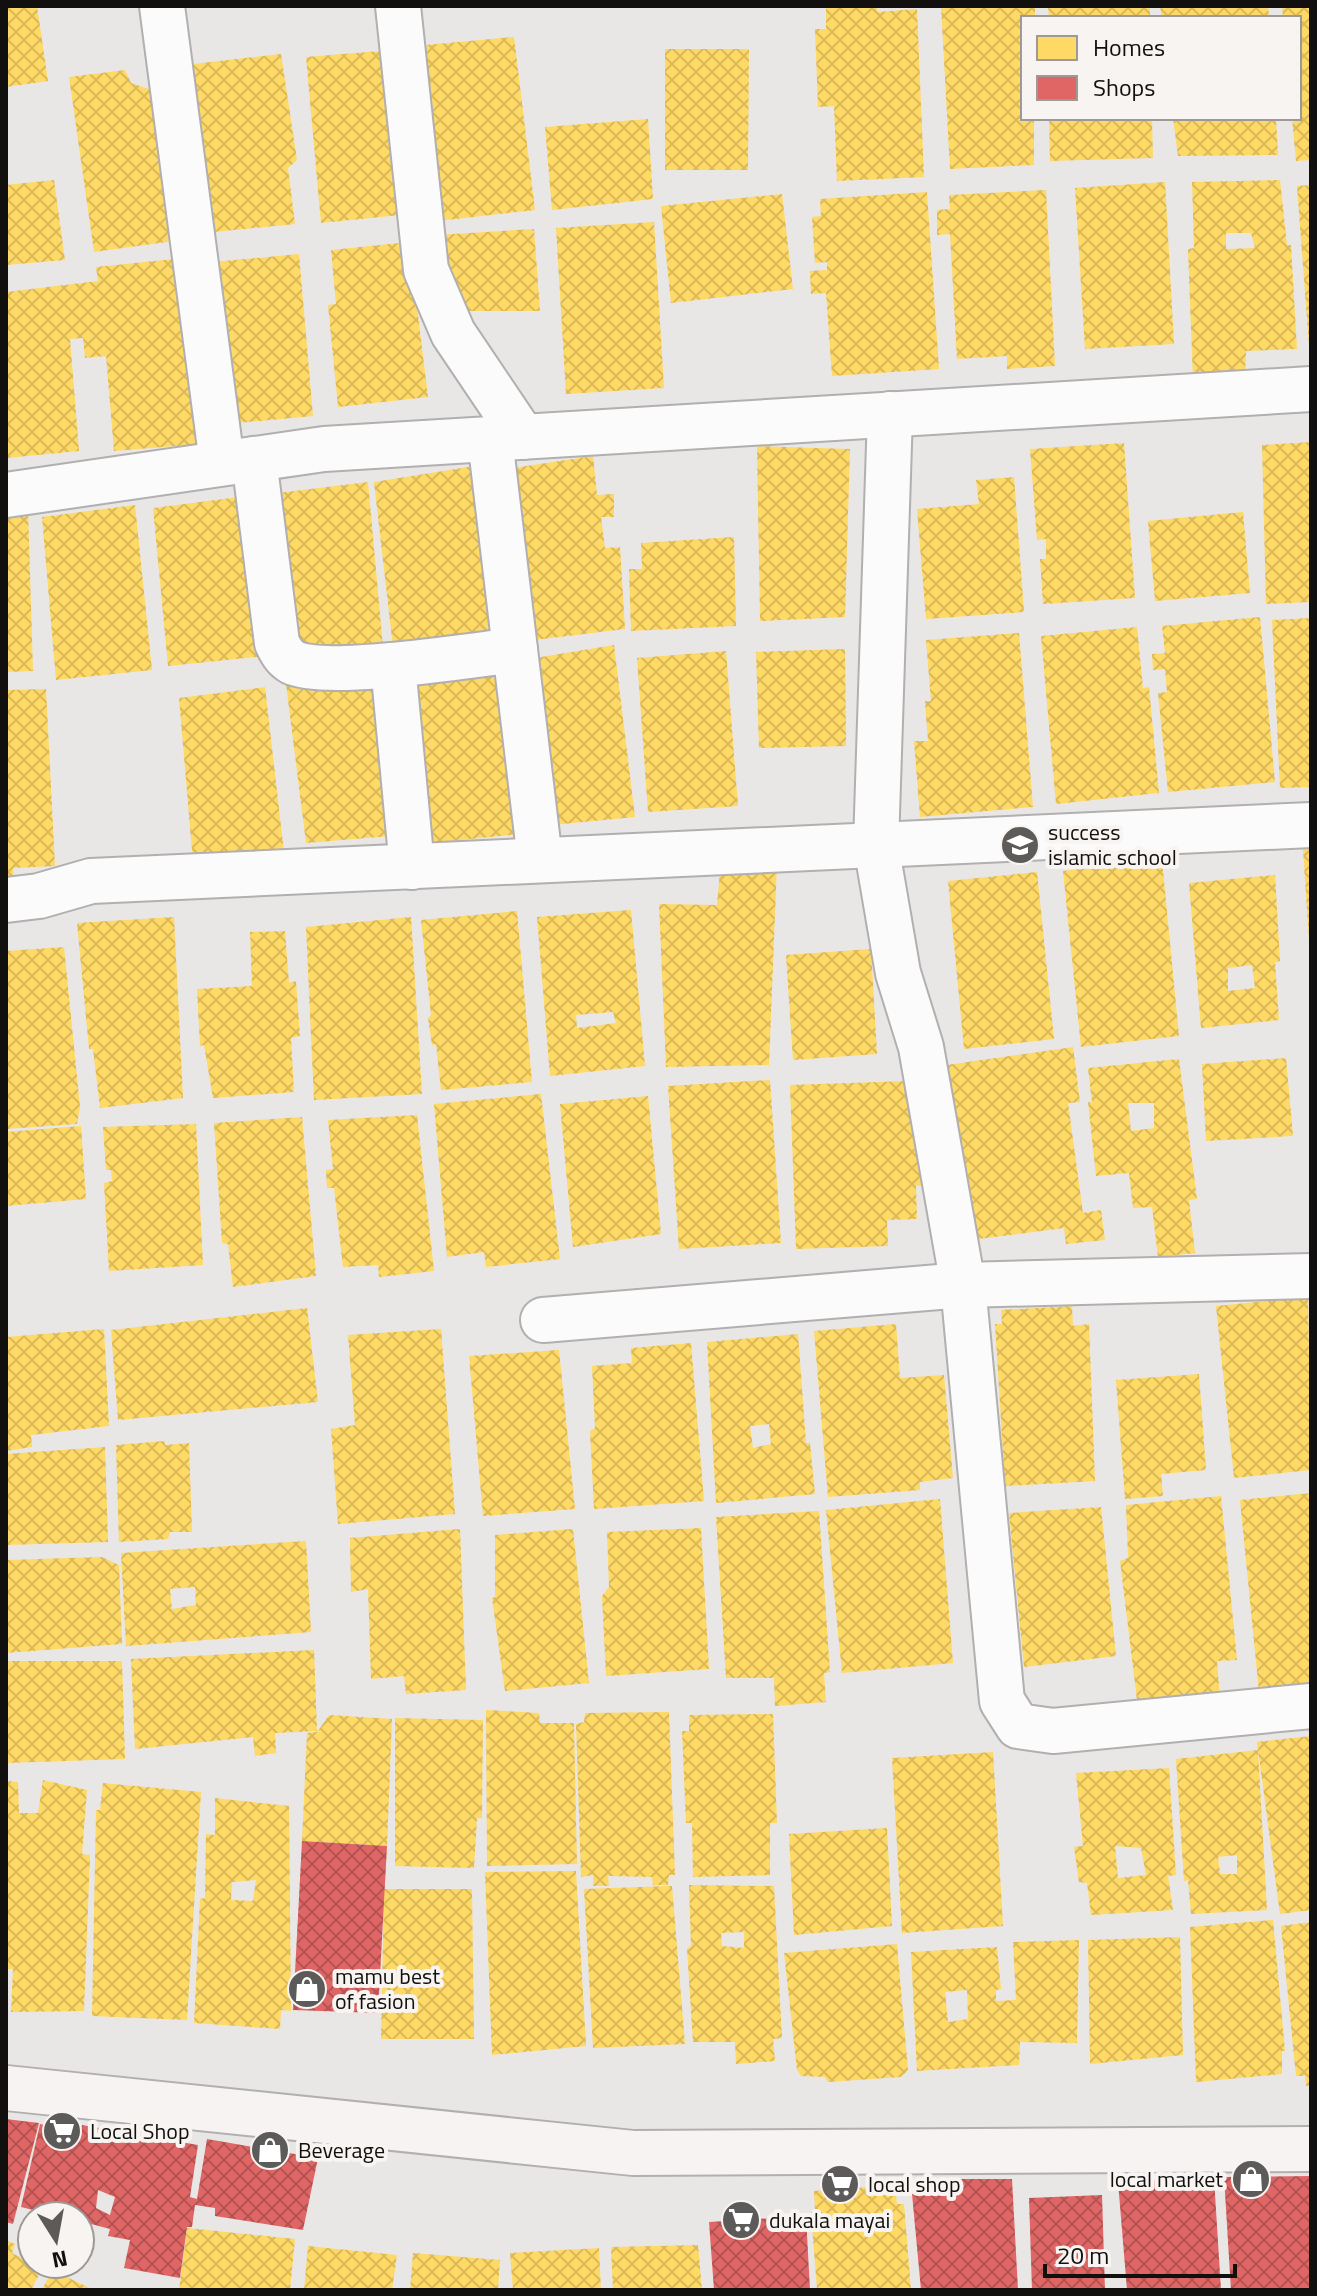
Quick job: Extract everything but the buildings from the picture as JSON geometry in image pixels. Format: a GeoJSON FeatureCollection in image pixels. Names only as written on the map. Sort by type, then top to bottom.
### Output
{"type":"FeatureCollection","features":[{"type":"Feature","properties":{"kind":"main road"},"geometry":{"type":"LineString","coordinates":[[6,2088],[633,2153],[1311,2149]]}},
{"type":"Feature","properties":{"kind":"street"},"geometry":{"type":"LineString","coordinates":[[162,6],[238,461],[282,654],[293,662],[310,666],[393,665],[515,650]]}},
{"type":"Feature","properties":{"kind":"street"},"geometry":{"type":"LineString","coordinates":[[398,6],[426,270],[453,333],[507,438],[515,650],[540,860]]}},
{"type":"Feature","properties":{"kind":"street"},"geometry":{"type":"LineString","coordinates":[[6,495],[324,449],[1311,389]]}},
{"type":"Feature","properties":{"kind":"street"},"geometry":{"type":"LineString","coordinates":[[890,414],[876,845],[898,973],[921,1047],[963,1285],[1002,1701],[1018,1726],[1053,1731],[1311,1706]]}},
{"type":"Feature","properties":{"kind":"street"},"geometry":{"type":"LineString","coordinates":[[393,665],[412,867]]}},
{"type":"Feature","properties":{"kind":"street"},"geometry":{"type":"LineString","coordinates":[[6,900],[39,896],[91,881],[1311,825]]}},
{"type":"Feature","properties":{"kind":"street"},"geometry":{"type":"LineString","coordinates":[[543,1320],[963,1285],[1311,1276]]}},
{"type":"Feature","properties":{"kind":"place","name":"success islamic school"},"geometry":{"type":"Point","coordinates":[1020,845]}},
{"type":"Feature","properties":{"kind":"place","name":"mamu best of fasion"},"geometry":{"type":"Point","coordinates":[307,1989]}},
{"type":"Feature","properties":{"kind":"place","name":"Local Shop"},"geometry":{"type":"Point","coordinates":[62,2131]}},
{"type":"Feature","properties":{"kind":"place","name":"Beverage"},"geometry":{"type":"Point","coordinates":[270,2150]}},
{"type":"Feature","properties":{"kind":"place","name":"local market"},"geometry":{"type":"Point","coordinates":[1251,2179]}},
{"type":"Feature","properties":{"kind":"place","name":"local shop"},"geometry":{"type":"Point","coordinates":[840,2184]}},
{"type":"Feature","properties":{"kind":"place","name":"dukala mayai"},"geometry":{"type":"Point","coordinates":[741,2220]}}]}
